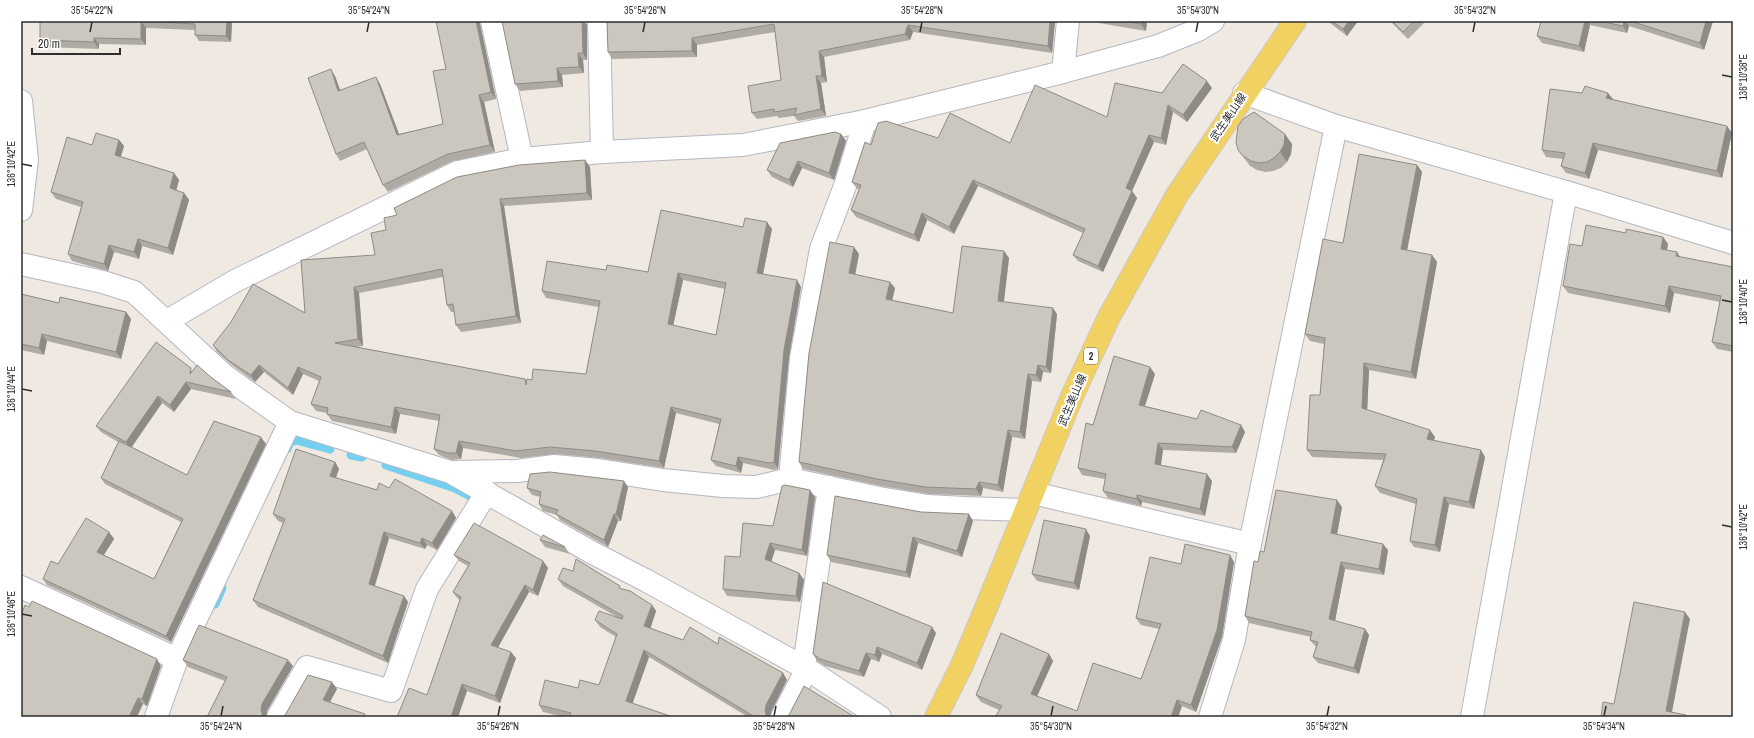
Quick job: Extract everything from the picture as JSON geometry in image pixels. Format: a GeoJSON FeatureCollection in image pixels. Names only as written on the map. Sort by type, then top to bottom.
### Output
{"type":"FeatureCollection","features":[{"type":"Feature","properties":{"kind":"main road","name":"武生美山線"},"geometry":{"type":"LineString","coordinates":[[936,717],[962,664],[1073,394],[1109,317],[1177,194],[1244,93],[1295,21]]}},
{"type":"Feature","properties":{"kind":"street"},"geometry":{"type":"LineString","coordinates":[[492,21],[522,159]]}},
{"type":"Feature","properties":{"kind":"street"},"geometry":{"type":"LineString","coordinates":[[599,21],[602,152]]}},
{"type":"Feature","properties":{"kind":"street"},"geometry":{"type":"LineString","coordinates":[[1063,72],[1068,21]]}},
{"type":"Feature","properties":{"kind":"street"},"geometry":{"type":"LineString","coordinates":[[167,322],[235,281],[458,172],[522,159],[602,152],[743,145],[865,121],[1063,72],[1158,46],[1198,30],[1213,21]]}},
{"type":"Feature","properties":{"kind":"street"},"geometry":{"type":"LineString","coordinates":[[1244,93],[1336,126],[1566,192],[1733,243]]}},
{"type":"Feature","properties":{"kind":"street"},"geometry":{"type":"LineString","coordinates":[[21,101],[27,160],[21,210]]}},
{"type":"Feature","properties":{"kind":"street"},"geometry":{"type":"LineString","coordinates":[[790,479],[801,358],[821,249],[845,186],[865,121]]}},
{"type":"Feature","properties":{"kind":"street"},"geometry":{"type":"LineString","coordinates":[[1210,717],[1234,640],[1250,544],[1336,126]]}},
{"type":"Feature","properties":{"kind":"street"},"geometry":{"type":"LineString","coordinates":[[1472,717],[1566,192]]}},
{"type":"Feature","properties":{"kind":"street"},"geometry":{"type":"LineString","coordinates":[[21,264],[103,282],[134,292],[225,376],[290,422],[450,472],[591,552],[648,581],[806,668],[880,717]]}},
{"type":"Feature","properties":{"kind":"street"},"geometry":{"type":"LineString","coordinates":[[156,717],[178,659],[290,422]]}},
{"type":"Feature","properties":{"kind":"street"},"geometry":{"type":"LineString","coordinates":[[450,472],[517,471],[554,466],[598,470],[663,480],[723,486],[756,487],[790,479],[928,506],[964,508],[1029,501],[1250,544]]}},
{"type":"Feature","properties":{"kind":"street"},"geometry":{"type":"LineString","coordinates":[[782,717],[806,668],[829,487]]}},
{"type":"Feature","properties":{"kind":"street"},"geometry":{"type":"LineString","coordinates":[[278,717],[307,667],[391,691],[427,589],[487,492]]}},
{"type":"Feature","properties":{"kind":"street"},"geometry":{"type":"LineString","coordinates":[[21,588],[178,659]]}},
{"type":"Feature","properties":{"kind":"building"},"geometry":{"type":"Polygon","coordinates":[[[40,21],[141,21],[141,39],[94,38],[94,42],[40,40],[40,21]]]}},
{"type":"Feature","properties":{"kind":"building"},"geometry":{"type":"Polygon","coordinates":[[[141,21],[227,21],[226,36],[195,35],[195,24],[141,21]]]}},
{"type":"Feature","properties":{"kind":"building"},"geometry":{"type":"Polygon","coordinates":[[[436,21],[476,21],[491,92],[479,95],[490,145],[448,154],[383,185],[364,142],[336,154],[308,78],[331,69],[338,91],[376,77],[397,135],[443,124],[433,71],[446,69],[436,21]]]}},
{"type":"Feature","properties":{"kind":"building"},"geometry":{"type":"Polygon","coordinates":[[[502,21],[582,21],[583,53],[578,53],[579,67],[557,68],[558,81],[515,84],[502,21]]]}},
{"type":"Feature","properties":{"kind":"building"},"geometry":{"type":"Polygon","coordinates":[[[607,21],[1050,21],[1048,46],[908,25],[905,34],[819,51],[822,76],[816,76],[821,109],[794,115],[797,108],[774,112],[774,109],[752,113],[748,86],[781,80],[774,24],[692,38],[692,51],[608,52],[607,21]]]}},
{"type":"Feature","properties":{"kind":"building"},"geometry":{"type":"Polygon","coordinates":[[[1122,21],[1141,21],[1141,24],[1122,21]]]}},
{"type":"Feature","properties":{"kind":"building"},"geometry":{"type":"Polygon","coordinates":[[[1332,21],[1349,21],[1343,29],[1332,21]]]}},
{"type":"Feature","properties":{"kind":"building"},"geometry":{"type":"Polygon","coordinates":[[[1392,21],[1414,21],[1403,32],[1392,21]]]}},
{"type":"Feature","properties":{"kind":"building"},"geometry":{"type":"Polygon","coordinates":[[[1541,21],[1585,21],[1579,46],[1537,36],[1541,21]]]}},
{"type":"Feature","properties":{"kind":"building"},"geometry":{"type":"Polygon","coordinates":[[[1599,21],[1624,21],[1623,26],[1599,21]]]}},
{"type":"Feature","properties":{"kind":"building"},"geometry":{"type":"Polygon","coordinates":[[[1630,21],[1706,21],[1700,43],[1630,21]]]}},
{"type":"Feature","properties":{"kind":"building"},"geometry":{"type":"Polygon","coordinates":[[[1183,64],[1207,81],[1183,115],[1168,105],[1161,138],[1149,135],[1126,188],[1132,191],[1098,266],[1073,255],[1085,229],[973,180],[949,227],[922,213],[914,235],[851,210],[861,185],[852,182],[865,142],[871,145],[878,123],[886,121],[938,138],[950,113],[1010,143],[1035,85],[1107,117],[1115,83],[1162,93],[1183,64]]]}},
{"type":"Feature","properties":{"kind":"building"},"geometry":{"type":"Polygon","coordinates":[[[1585,86],[1608,93],[1606,98],[1727,126],[1717,171],[1593,143],[1585,173],[1561,166],[1565,153],[1542,150],[1550,89],[1582,93],[1585,86]]]}},
{"type":"Feature","properties":{"kind":"building"},"geometry":{"type":"Polygon","coordinates":[[[1254,112],[1285,134],[1284,145],[1280,152],[1267,162],[1259,163],[1251,161],[1243,156],[1238,150],[1236,142],[1238,126],[1243,119],[1254,112]]]}},
{"type":"Feature","properties":{"kind":"building"},"geometry":{"type":"Polygon","coordinates":[[[835,132],[841,134],[829,173],[798,161],[789,180],[767,170],[780,143],[835,132]]]}},
{"type":"Feature","properties":{"kind":"building"},"geometry":{"type":"Polygon","coordinates":[[[96,133],[119,140],[115,155],[174,173],[170,188],[184,193],[168,248],[138,239],[134,252],[109,245],[104,264],[68,254],[83,202],[51,192],[67,137],[92,145],[96,133]]]}},
{"type":"Feature","properties":{"kind":"building"},"geometry":{"type":"Polygon","coordinates":[[[1359,154],[1417,165],[1401,249],[1432,255],[1411,372],[1364,363],[1362,408],[1430,430],[1427,439],[1481,450],[1469,502],[1444,497],[1435,545],[1410,541],[1417,499],[1375,486],[1386,454],[1307,450],[1310,395],[1320,395],[1325,338],[1305,334],[1323,239],[1343,243],[1359,154]]]}},
{"type":"Feature","properties":{"kind":"building"},"geometry":{"type":"Polygon","coordinates":[[[585,160],[587,193],[500,199],[516,316],[456,325],[453,304],[447,305],[442,269],[354,287],[358,339],[335,343],[525,379],[526,385],[527,379],[532,380],[533,369],[586,374],[600,301],[542,291],[547,261],[606,270],[607,265],[648,272],[661,210],[743,227],[745,218],[767,222],[757,273],[797,280],[784,350],[774,462],[769,463],[738,457],[736,466],[711,460],[721,419],[671,407],[659,461],[595,451],[550,447],[516,451],[459,441],[456,453],[448,453],[434,449],[440,415],[395,407],[391,427],[327,414],[328,408],[311,404],[321,377],[298,367],[288,388],[259,365],[251,375],[228,360],[213,345],[231,322],[253,284],[305,313],[301,260],[375,255],[371,233],[386,230],[384,218],[397,215],[394,208],[457,177],[519,165],[585,160]],[[678,273],[668,324],[716,335],[726,283],[678,273]]]}},
{"type":"Feature","properties":{"kind":"building"},"geometry":{"type":"Polygon","coordinates":[[[1586,225],[1626,233],[1626,229],[1663,237],[1661,249],[1677,252],[1676,256],[1733,267],[1733,346],[1712,342],[1721,296],[1669,286],[1665,306],[1563,286],[1570,244],[1582,246],[1586,225]]]}},
{"type":"Feature","properties":{"kind":"building"},"geometry":{"type":"Polygon","coordinates":[[[830,242],[854,247],[849,273],[890,282],[886,299],[953,313],[962,246],[1004,251],[998,301],[1053,308],[1046,367],[1038,365],[1036,375],[1028,374],[1020,432],[1008,430],[998,485],[979,482],[976,489],[925,487],[877,479],[799,462],[809,353],[830,242]]]}},
{"type":"Feature","properties":{"kind":"building"},"geometry":{"type":"Polygon","coordinates":[[[21,294],[59,303],[60,297],[126,312],[116,352],[42,334],[39,348],[21,344],[21,294]]]}},
{"type":"Feature","properties":{"kind":"building"},"geometry":{"type":"Polygon","coordinates":[[[156,342],[191,368],[190,374],[197,365],[231,392],[186,382],[170,405],[158,396],[126,442],[96,426],[156,342]]]}},
{"type":"Feature","properties":{"kind":"building"},"geometry":{"type":"Polygon","coordinates":[[[1114,356],[1150,367],[1139,405],[1197,419],[1201,410],[1241,425],[1232,447],[1158,443],[1155,464],[1207,474],[1200,509],[1137,495],[1137,499],[1103,491],[1106,474],[1078,468],[1086,423],[1093,425],[1114,356]]]}},
{"type":"Feature","properties":{"kind":"building"},"geometry":{"type":"Polygon","coordinates":[[[214,421],[261,437],[166,636],[43,579],[51,561],[58,564],[86,518],[109,532],[97,552],[154,579],[183,519],[101,478],[119,441],[187,475],[214,421]]]}},
{"type":"Feature","properties":{"kind":"building"},"geometry":{"type":"Polygon","coordinates":[[[296,449],[335,462],[330,476],[377,490],[379,483],[389,488],[395,479],[452,511],[432,543],[422,538],[420,543],[384,532],[369,584],[404,596],[383,656],[253,600],[285,519],[273,514],[296,449]]]}},
{"type":"Feature","properties":{"kind":"building"},"geometry":{"type":"Polygon","coordinates":[[[550,472],[624,481],[616,514],[614,514],[604,540],[556,514],[558,510],[539,504],[541,492],[527,488],[530,474],[550,472]]]}},
{"type":"Feature","properties":{"kind":"building"},"geometry":{"type":"Polygon","coordinates":[[[785,485],[810,490],[802,550],[770,543],[765,559],[799,573],[796,596],[723,589],[725,556],[740,557],[743,523],[773,526],[782,486],[785,485]]]}},
{"type":"Feature","properties":{"kind":"building"},"geometry":{"type":"Polygon","coordinates":[[[1276,490],[1337,500],[1331,533],[1383,544],[1379,569],[1341,562],[1329,619],[1365,629],[1354,668],[1313,657],[1318,642],[1310,640],[1312,632],[1245,616],[1254,561],[1258,562],[1260,551],[1264,552],[1276,490]]]}},
{"type":"Feature","properties":{"kind":"building"},"geometry":{"type":"Polygon","coordinates":[[[835,496],[921,512],[969,514],[957,551],[913,537],[906,572],[827,555],[835,496]]]}},
{"type":"Feature","properties":{"kind":"building"},"geometry":{"type":"Polygon","coordinates":[[[1044,520],[1086,529],[1074,583],[1032,574],[1044,520]]]}},
{"type":"Feature","properties":{"kind":"building"},"geometry":{"type":"Polygon","coordinates":[[[474,523],[543,561],[533,590],[525,585],[491,645],[511,652],[495,696],[462,684],[451,717],[397,717],[409,688],[427,695],[461,597],[453,592],[470,563],[454,555],[474,523]]]}},
{"type":"Feature","properties":{"kind":"building"},"geometry":{"type":"Polygon","coordinates":[[[543,535],[565,547],[540,540],[543,535]]]}},
{"type":"Feature","properties":{"kind":"building"},"geometry":{"type":"Polygon","coordinates":[[[1185,544],[1230,555],[1217,630],[1191,705],[1177,700],[1171,717],[995,717],[1002,706],[976,695],[1001,633],[1049,654],[1031,694],[1077,711],[1093,663],[1141,679],[1161,624],[1136,618],[1150,557],[1181,564],[1185,544]]]}},
{"type":"Feature","properties":{"kind":"building"},"geometry":{"type":"Polygon","coordinates":[[[576,559],[620,586],[619,588],[630,591],[652,605],[644,626],[683,640],[690,627],[718,644],[719,637],[783,673],[766,705],[765,711],[767,717],[755,717],[644,650],[626,701],[673,717],[570,717],[571,713],[539,705],[545,680],[578,688],[580,680],[599,685],[617,634],[595,620],[599,611],[622,619],[623,616],[558,579],[563,568],[573,571],[576,559]]]}},
{"type":"Feature","properties":{"kind":"building"},"geometry":{"type":"Polygon","coordinates":[[[823,582],[932,627],[917,663],[877,647],[875,655],[866,653],[859,671],[820,659],[813,654],[823,582]]]}},
{"type":"Feature","properties":{"kind":"building"},"geometry":{"type":"Polygon","coordinates":[[[32,601],[157,659],[142,699],[138,698],[129,717],[21,717],[21,615],[25,605],[29,607],[32,601]]]}},
{"type":"Feature","properties":{"kind":"building"},"geometry":{"type":"Polygon","coordinates":[[[1634,602],[1685,612],[1666,711],[1686,715],[1686,717],[1601,717],[1603,702],[1614,704],[1634,602]]]}},
{"type":"Feature","properties":{"kind":"building"},"geometry":{"type":"Polygon","coordinates":[[[199,625],[288,660],[262,704],[261,710],[263,717],[207,717],[227,677],[183,660],[199,625]]]}},
{"type":"Feature","properties":{"kind":"building"},"geometry":{"type":"Polygon","coordinates":[[[308,675],[332,682],[323,700],[365,714],[364,717],[284,717],[308,675]]]}},
{"type":"Feature","properties":{"kind":"building"},"geometry":{"type":"Polygon","coordinates":[[[804,686],[855,717],[788,717],[804,686]]]}},
{"type":"Feature","properties":{"kind":"waterway"},"geometry":{"type":"LineString","coordinates":[[287,449],[290,442],[296,440],[330,449]]}},
{"type":"Feature","properties":{"kind":"waterway"},"geometry":{"type":"LineString","coordinates":[[351,455],[362,457]]}},
{"type":"Feature","properties":{"kind":"waterway"},"geometry":{"type":"LineString","coordinates":[[386,465],[455,488],[472,497]]}},
{"type":"Feature","properties":{"kind":"waterway"},"geometry":{"type":"LineString","coordinates":[[215,604],[222,588]]}}]}
